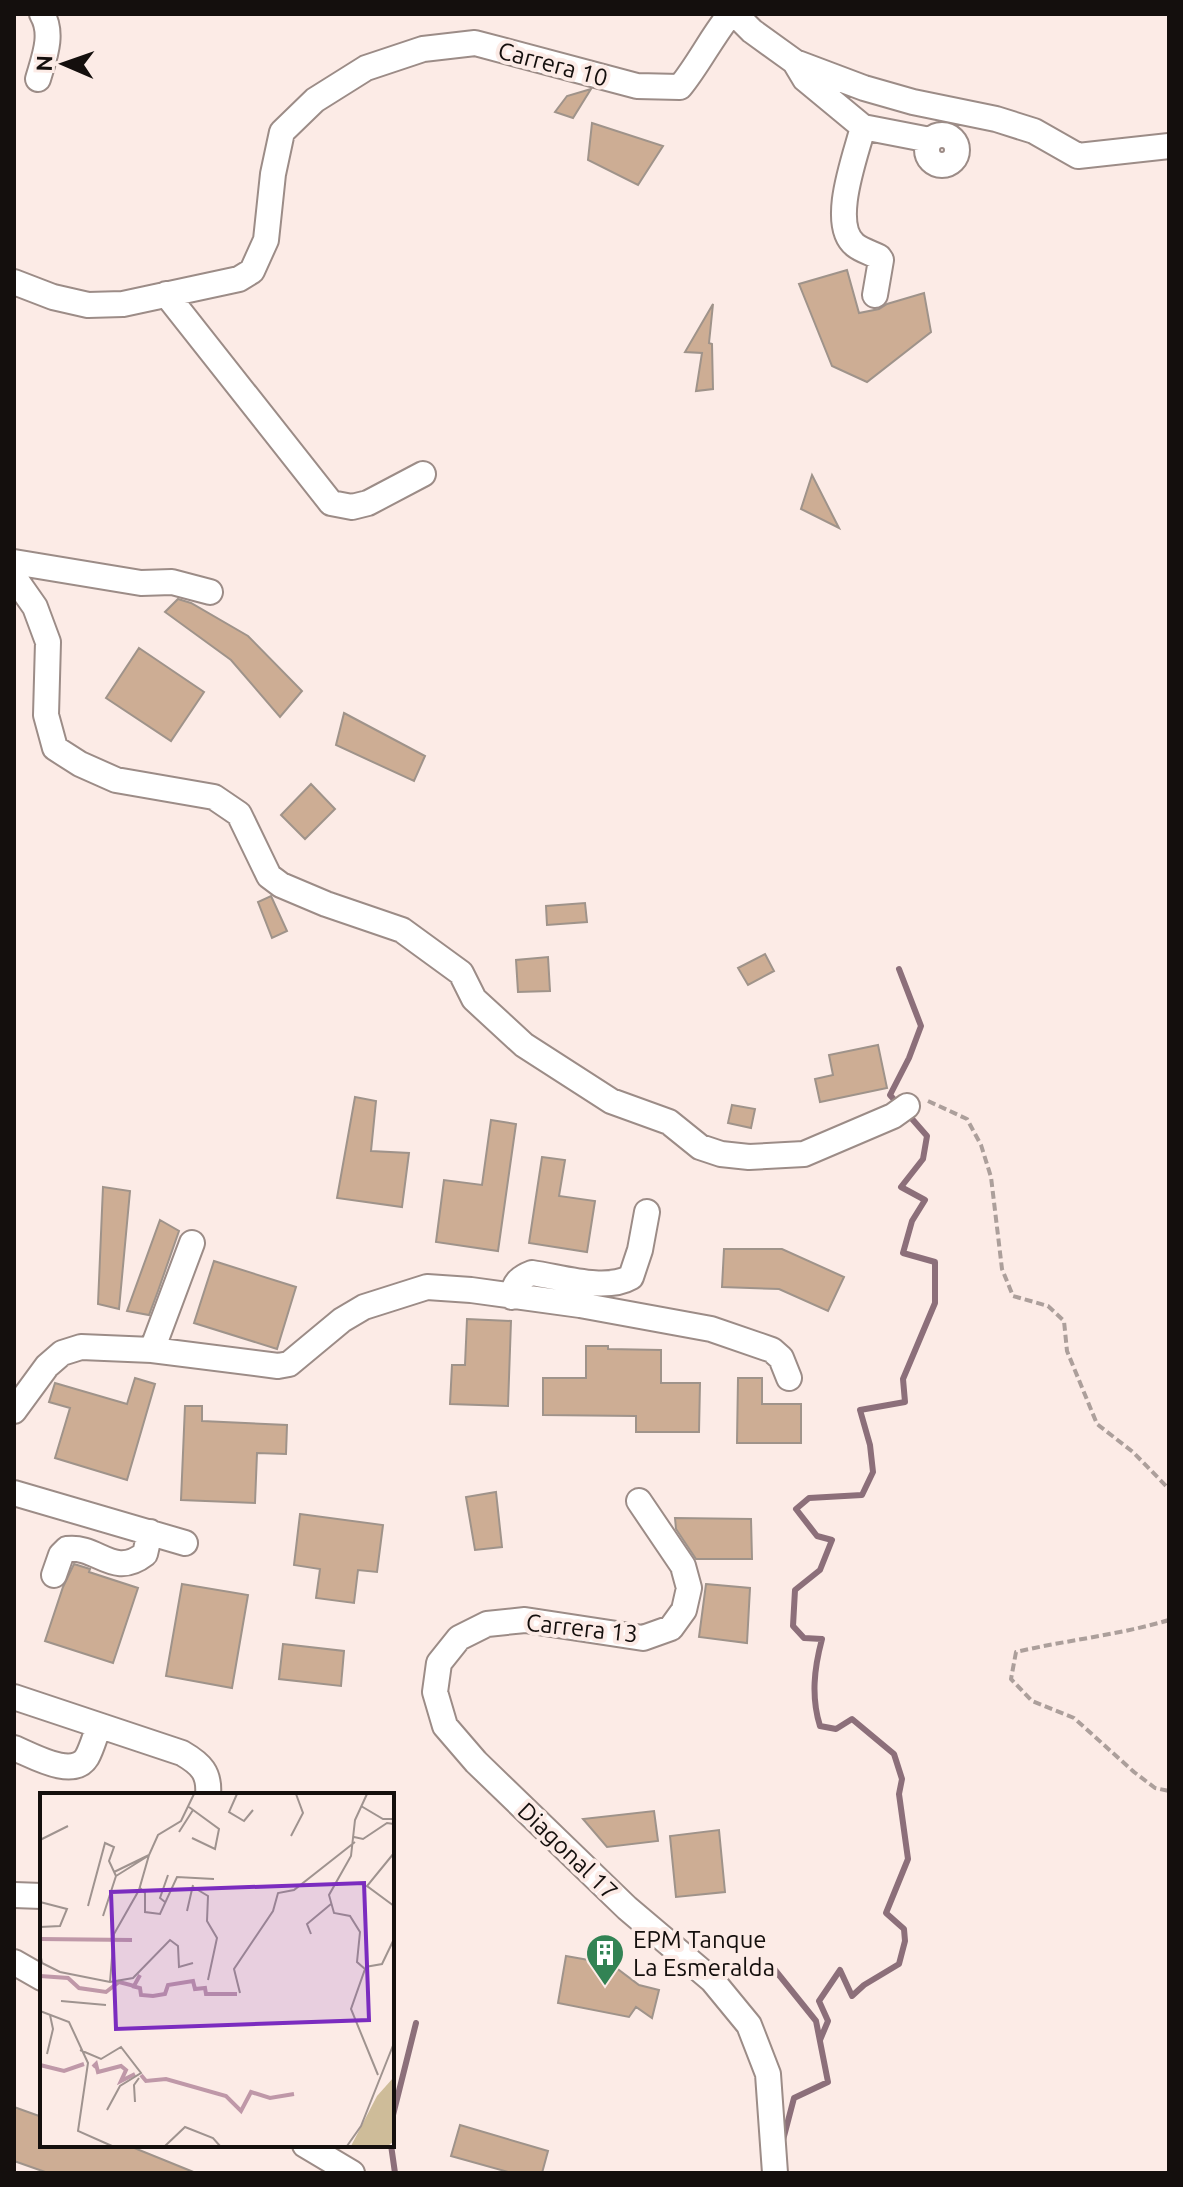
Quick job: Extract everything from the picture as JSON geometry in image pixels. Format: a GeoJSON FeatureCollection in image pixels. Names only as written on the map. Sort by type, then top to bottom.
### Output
{"type":"FeatureCollection","features":[{"type":"Feature","properties":{"kind":"street"},"geometry":{"type":"LineString","coordinates":[[38,79],[48,42],[47,22],[42,14]]}},
{"type":"Feature","properties":{"kind":"street","name":"Carrera 10"},"geometry":{"type":"LineString","coordinates":[[14,282],[53,297],[88,305],[123,304],[239,279],[252,271],[266,240],[273,174],[282,132],[315,100],[366,68],[423,49],[475,43],[637,86],[680,87],[699,64],[713,36],[728,16],[740,19],[795,62],[864,88],[1034,131],[1078,156],[1169,146]]}},
{"type":"Feature","properties":{"kind":"street"},"geometry":{"type":"LineString","coordinates":[[795,62],[805,79],[863,127],[930,140]]}},
{"type":"Feature","properties":{"kind":"street"},"geometry":{"type":"LineString","coordinates":[[863,127],[843,207],[843,226],[854,244],[881,260],[875,295]]}},
{"type":"Feature","properties":{"kind":"street"},"geometry":{"type":"LineString","coordinates":[[166,294],[331,503],[352,507],[368,503],[423,474]]}},
{"type":"Feature","properties":{"kind":"street"},"geometry":{"type":"LineString","coordinates":[[14,562],[141,583],[172,582],[210,592]]}},
{"type":"Feature","properties":{"kind":"street"},"geometry":{"type":"LineString","coordinates":[[14,577],[35,607],[48,642],[46,715],[55,748],[80,764],[116,780],[214,797],[239,814],[269,876],[281,885],[326,904],[402,930],[461,973],[474,999],[524,1045],[611,1101],[669,1122],[700,1147],[721,1154],[749,1157],[804,1154],[893,1116],[907,1106]]}},
{"type":"Feature","properties":{"kind":"street"},"geometry":{"type":"LineString","coordinates":[[512,1297],[514,1285],[521,1277],[532,1273],[602,1283],[622,1282],[631,1277],[647,1212]]}},
{"type":"Feature","properties":{"kind":"street"},"geometry":{"type":"LineString","coordinates":[[152,1350],[192,1243]]}},
{"type":"Feature","properties":{"kind":"street"},"geometry":{"type":"LineString","coordinates":[[14,1411],[47,1366],[62,1353],[81,1347],[152,1350],[278,1366],[289,1364],[342,1320],[364,1307],[427,1287],[580,1305],[711,1329],[772,1350],[781,1358],[789,1378]]}},
{"type":"Feature","properties":{"kind":"street"},"geometry":{"type":"LineString","coordinates":[[14,1493],[185,1543]]}},
{"type":"Feature","properties":{"kind":"street","name":"Carrera 13"},"geometry":{"type":"LineString","coordinates":[[435,1692],[439,1663],[459,1638],[487,1624],[525,1620],[643,1638],[671,1628],[684,1610],[689,1588],[683,1566],[639,1501]]}},
{"type":"Feature","properties":{"kind":"street"},"geometry":{"type":"LineString","coordinates":[[54,1575],[61,1555],[67,1549],[77,1548],[119,1564],[133,1564],[145,1554],[150,1532]]}},
{"type":"Feature","properties":{"kind":"street","name":"Diagonal 17"},"geometry":{"type":"LineString","coordinates":[[435,1692],[445,1726],[476,1762],[627,1908],[712,1980],[749,2025],[768,2074],[775,2173]]}},
{"type":"Feature","properties":{"kind":"street"},"geometry":{"type":"LineString","coordinates":[[14,1697],[182,1753],[198,1762],[207,1774],[208,1793]]}},
{"type":"Feature","properties":{"kind":"street"},"geometry":{"type":"LineString","coordinates":[[14,1748],[67,1767],[79,1766],[86,1758],[99,1726]]}},
{"type":"Feature","properties":{"kind":"street"},"geometry":{"type":"LineString","coordinates":[[14,1895],[40,1896]]}},
{"type":"Feature","properties":{"kind":"street"},"geometry":{"type":"LineString","coordinates":[[14,1962],[40,1977]]}},
{"type":"Feature","properties":{"kind":"street"},"geometry":{"type":"LineString","coordinates":[[308,2147],[352,2173]]}},
{"type":"Feature","properties":{"kind":"path"},"geometry":{"type":"LineString","coordinates":[[907,1106],[923,1100],[967,1119],[981,1145],[991,1177],[1002,1269],[1013,1296],[1048,1306],[1064,1321],[1067,1351],[1097,1424],[1133,1452],[1169,1489]]}},
{"type":"Feature","properties":{"kind":"path"},"geometry":{"type":"LineString","coordinates":[[1169,1620],[1130,1632],[1069,1639],[1016,1652],[1011,1679],[1032,1701],[1074,1718],[1134,1772],[1155,1788],[1169,1791]]}},
{"type":"Feature","properties":{"kind":"building"},"geometry":{"type":"Polygon","coordinates":[[[591,89],[573,118],[555,112],[567,96],[591,89]]]}},
{"type":"Feature","properties":{"kind":"building"},"geometry":{"type":"Polygon","coordinates":[[[592,123],[663,146],[638,185],[588,160],[592,123]]]}},
{"type":"Feature","properties":{"kind":"building"},"geometry":{"type":"Polygon","coordinates":[[[847,270],[859,313],[924,293],[931,332],[867,382],[832,366],[799,284],[847,270]]]}},
{"type":"Feature","properties":{"kind":"building"},"geometry":{"type":"Polygon","coordinates":[[[713,304],[709,343],[712,344],[713,389],[696,391],[702,353],[685,352],[713,304]]]}},
{"type":"Feature","properties":{"kind":"building"},"geometry":{"type":"Polygon","coordinates":[[[812,475],[839,528],[801,509],[812,475]]]}},
{"type":"Feature","properties":{"kind":"building"},"geometry":{"type":"Polygon","coordinates":[[[178,599],[191,603],[248,636],[302,691],[280,717],[231,660],[165,612],[178,599]]]}},
{"type":"Feature","properties":{"kind":"building"},"geometry":{"type":"Polygon","coordinates":[[[139,648],[204,692],[171,741],[106,698],[139,648]]]}},
{"type":"Feature","properties":{"kind":"building"},"geometry":{"type":"Polygon","coordinates":[[[344,713],[425,756],[414,781],[336,745],[344,713]]]}},
{"type":"Feature","properties":{"kind":"building"},"geometry":{"type":"Polygon","coordinates":[[[311,784],[335,809],[305,839],[281,815],[311,784]]]}},
{"type":"Feature","properties":{"kind":"building"},"geometry":{"type":"Polygon","coordinates":[[[271,896],[287,931],[272,938],[258,902],[271,896]]]}},
{"type":"Feature","properties":{"kind":"building"},"geometry":{"type":"Polygon","coordinates":[[[585,903],[587,922],[547,925],[546,906],[585,903]]]}},
{"type":"Feature","properties":{"kind":"building"},"geometry":{"type":"Polygon","coordinates":[[[765,954],[774,971],[748,985],[738,968],[765,954]]]}},
{"type":"Feature","properties":{"kind":"building"},"geometry":{"type":"Polygon","coordinates":[[[548,957],[550,991],[518,992],[516,960],[548,957]]]}},
{"type":"Feature","properties":{"kind":"building"},"geometry":{"type":"Polygon","coordinates":[[[878,1045],[887,1088],[820,1102],[815,1079],[833,1075],[829,1055],[878,1045]]]}},
{"type":"Feature","properties":{"kind":"building"},"geometry":{"type":"Polygon","coordinates":[[[355,1097],[376,1101],[371,1151],[409,1153],[402,1207],[337,1198],[355,1097]]]}},
{"type":"Feature","properties":{"kind":"building"},"geometry":{"type":"Polygon","coordinates":[[[732,1105],[755,1109],[751,1128],[728,1123],[732,1105]]]}},
{"type":"Feature","properties":{"kind":"building"},"geometry":{"type":"Polygon","coordinates":[[[491,1120],[516,1124],[498,1251],[436,1242],[444,1180],[482,1185],[491,1120]]]}},
{"type":"Feature","properties":{"kind":"building"},"geometry":{"type":"Polygon","coordinates":[[[542,1157],[565,1160],[559,1196],[595,1201],[587,1252],[529,1243],[542,1157]]]}},
{"type":"Feature","properties":{"kind":"building"},"geometry":{"type":"Polygon","coordinates":[[[103,1187],[130,1191],[119,1309],[98,1304],[103,1187]]]}},
{"type":"Feature","properties":{"kind":"building"},"geometry":{"type":"Polygon","coordinates":[[[160,1220],[179,1231],[158,1291],[149,1315],[127,1311],[160,1220]]]}},
{"type":"Feature","properties":{"kind":"building"},"geometry":{"type":"Polygon","coordinates":[[[724,1249],[782,1249],[844,1277],[828,1311],[779,1289],[722,1287],[724,1249]]]}},
{"type":"Feature","properties":{"kind":"building"},"geometry":{"type":"Polygon","coordinates":[[[214,1261],[296,1287],[277,1349],[194,1323],[214,1261]]]}},
{"type":"Feature","properties":{"kind":"building"},"geometry":{"type":"Polygon","coordinates":[[[467,1319],[511,1321],[508,1406],[450,1404],[452,1365],[465,1365],[467,1319]]]}},
{"type":"Feature","properties":{"kind":"building"},"geometry":{"type":"Polygon","coordinates":[[[586,1346],[661,1350],[661,1383],[700,1383],[699,1432],[636,1432],[636,1416],[543,1415],[543,1378],[586,1378],[586,1346]]]}},
{"type":"Feature","properties":{"kind":"building"},"geometry":{"type":"Polygon","coordinates":[[[135,1378],[155,1384],[127,1480],[55,1458],[70,1408],[49,1402],[55,1383],[127,1404],[135,1378]]]}},
{"type":"Feature","properties":{"kind":"building"},"geometry":{"type":"Polygon","coordinates":[[[738,1378],[762,1378],[762,1404],[801,1404],[801,1443],[737,1443],[738,1378]]]}},
{"type":"Feature","properties":{"kind":"building"},"geometry":{"type":"Polygon","coordinates":[[[185,1406],[202,1406],[202,1421],[287,1425],[286,1454],[257,1453],[255,1503],[181,1500],[185,1406]]]}},
{"type":"Feature","properties":{"kind":"building"},"geometry":{"type":"Polygon","coordinates":[[[496,1492],[502,1547],[475,1550],[466,1497],[496,1492]]]}},
{"type":"Feature","properties":{"kind":"building"},"geometry":{"type":"Polygon","coordinates":[[[300,1514],[383,1525],[377,1572],[358,1570],[354,1603],[316,1598],[320,1569],[294,1565],[300,1514]]]}},
{"type":"Feature","properties":{"kind":"building"},"geometry":{"type":"Polygon","coordinates":[[[675,1518],[751,1519],[752,1559],[696,1559],[676,1529],[675,1518]]]}},
{"type":"Feature","properties":{"kind":"building"},"geometry":{"type":"Polygon","coordinates":[[[74,1564],[138,1588],[113,1663],[45,1641],[74,1564]]]}},
{"type":"Feature","properties":{"kind":"building"},"geometry":{"type":"Polygon","coordinates":[[[182,1584],[248,1595],[232,1688],[166,1676],[182,1584]]]}},
{"type":"Feature","properties":{"kind":"building"},"geometry":{"type":"Polygon","coordinates":[[[706,1584],[750,1588],[747,1643],[699,1637],[706,1584]]]}},
{"type":"Feature","properties":{"kind":"building"},"geometry":{"type":"Polygon","coordinates":[[[283,1644],[344,1651],[341,1686],[279,1679],[283,1644]]]}},
{"type":"Feature","properties":{"kind":"building"},"geometry":{"type":"Polygon","coordinates":[[[654,1811],[658,1841],[607,1847],[583,1819],[654,1811]]]}},
{"type":"Feature","properties":{"kind":"building"},"geometry":{"type":"Polygon","coordinates":[[[719,1830],[725,1892],[676,1897],[670,1836],[719,1830]]]}},
{"type":"Feature","properties":{"kind":"building","name":"EPM Tanque La Esmeralda"},"geometry":{"type":"Polygon","coordinates":[[[566,1956],[611,1964],[639,1985],[659,1990],[652,2018],[636,2007],[629,2017],[558,2003],[566,1956]]]}},
{"type":"Feature","properties":{"kind":"building"},"geometry":{"type":"Polygon","coordinates":[[[14,2107],[40,2116],[40,2147],[132,2147],[196,2173],[48,2173],[14,2161],[14,2107]]]}},
{"type":"Feature","properties":{"kind":"building"},"geometry":{"type":"Polygon","coordinates":[[[460,2125],[548,2151],[542,2173],[512,2173],[451,2156],[460,2125]]]}},
{"type":"Feature","properties":{"kind":"waterway"},"geometry":{"type":"LineString","coordinates":[[898,1104],[890,1095],[921,1026],[899,969]]}},
{"type":"Feature","properties":{"kind":"waterway"},"geometry":{"type":"LineString","coordinates":[[820,2040],[828,2021],[819,2001],[840,1970],[852,1996],[899,1964],[905,1941],[904,1929],[886,1913],[908,1859],[899,1794],[902,1779],[894,1754],[852,1719],[836,1729],[820,1726],[815,1704],[815,1683],[822,1639],[804,1638],[793,1626],[795,1590],[820,1570],[832,1540],[817,1536],[796,1509],[809,1498],[862,1495],[873,1472],[870,1445],[860,1410],[905,1402],[903,1379],[935,1303],[935,1262],[903,1253],[912,1221],[925,1200],[901,1187],[923,1159],[927,1136],[906,1112]]}},
{"type":"Feature","properties":{"kind":"waterway"},"geometry":{"type":"LineString","coordinates":[[726,1968],[771,1965],[816,2021],[828,2082],[794,2098],[783,2140]]}},
{"type":"Feature","properties":{"kind":"waterway"},"geometry":{"type":"LineString","coordinates":[[394,2111],[416,2023]]}},
{"type":"Feature","properties":{"kind":"waterway"},"geometry":{"type":"LineString","coordinates":[[391,2147],[395,2173]]}},
{"type":"Feature","properties":{"kind":"place","name":"EPM Tanque La Esmeralda"},"geometry":{"type":"Point","coordinates":[605,1987]}}]}
